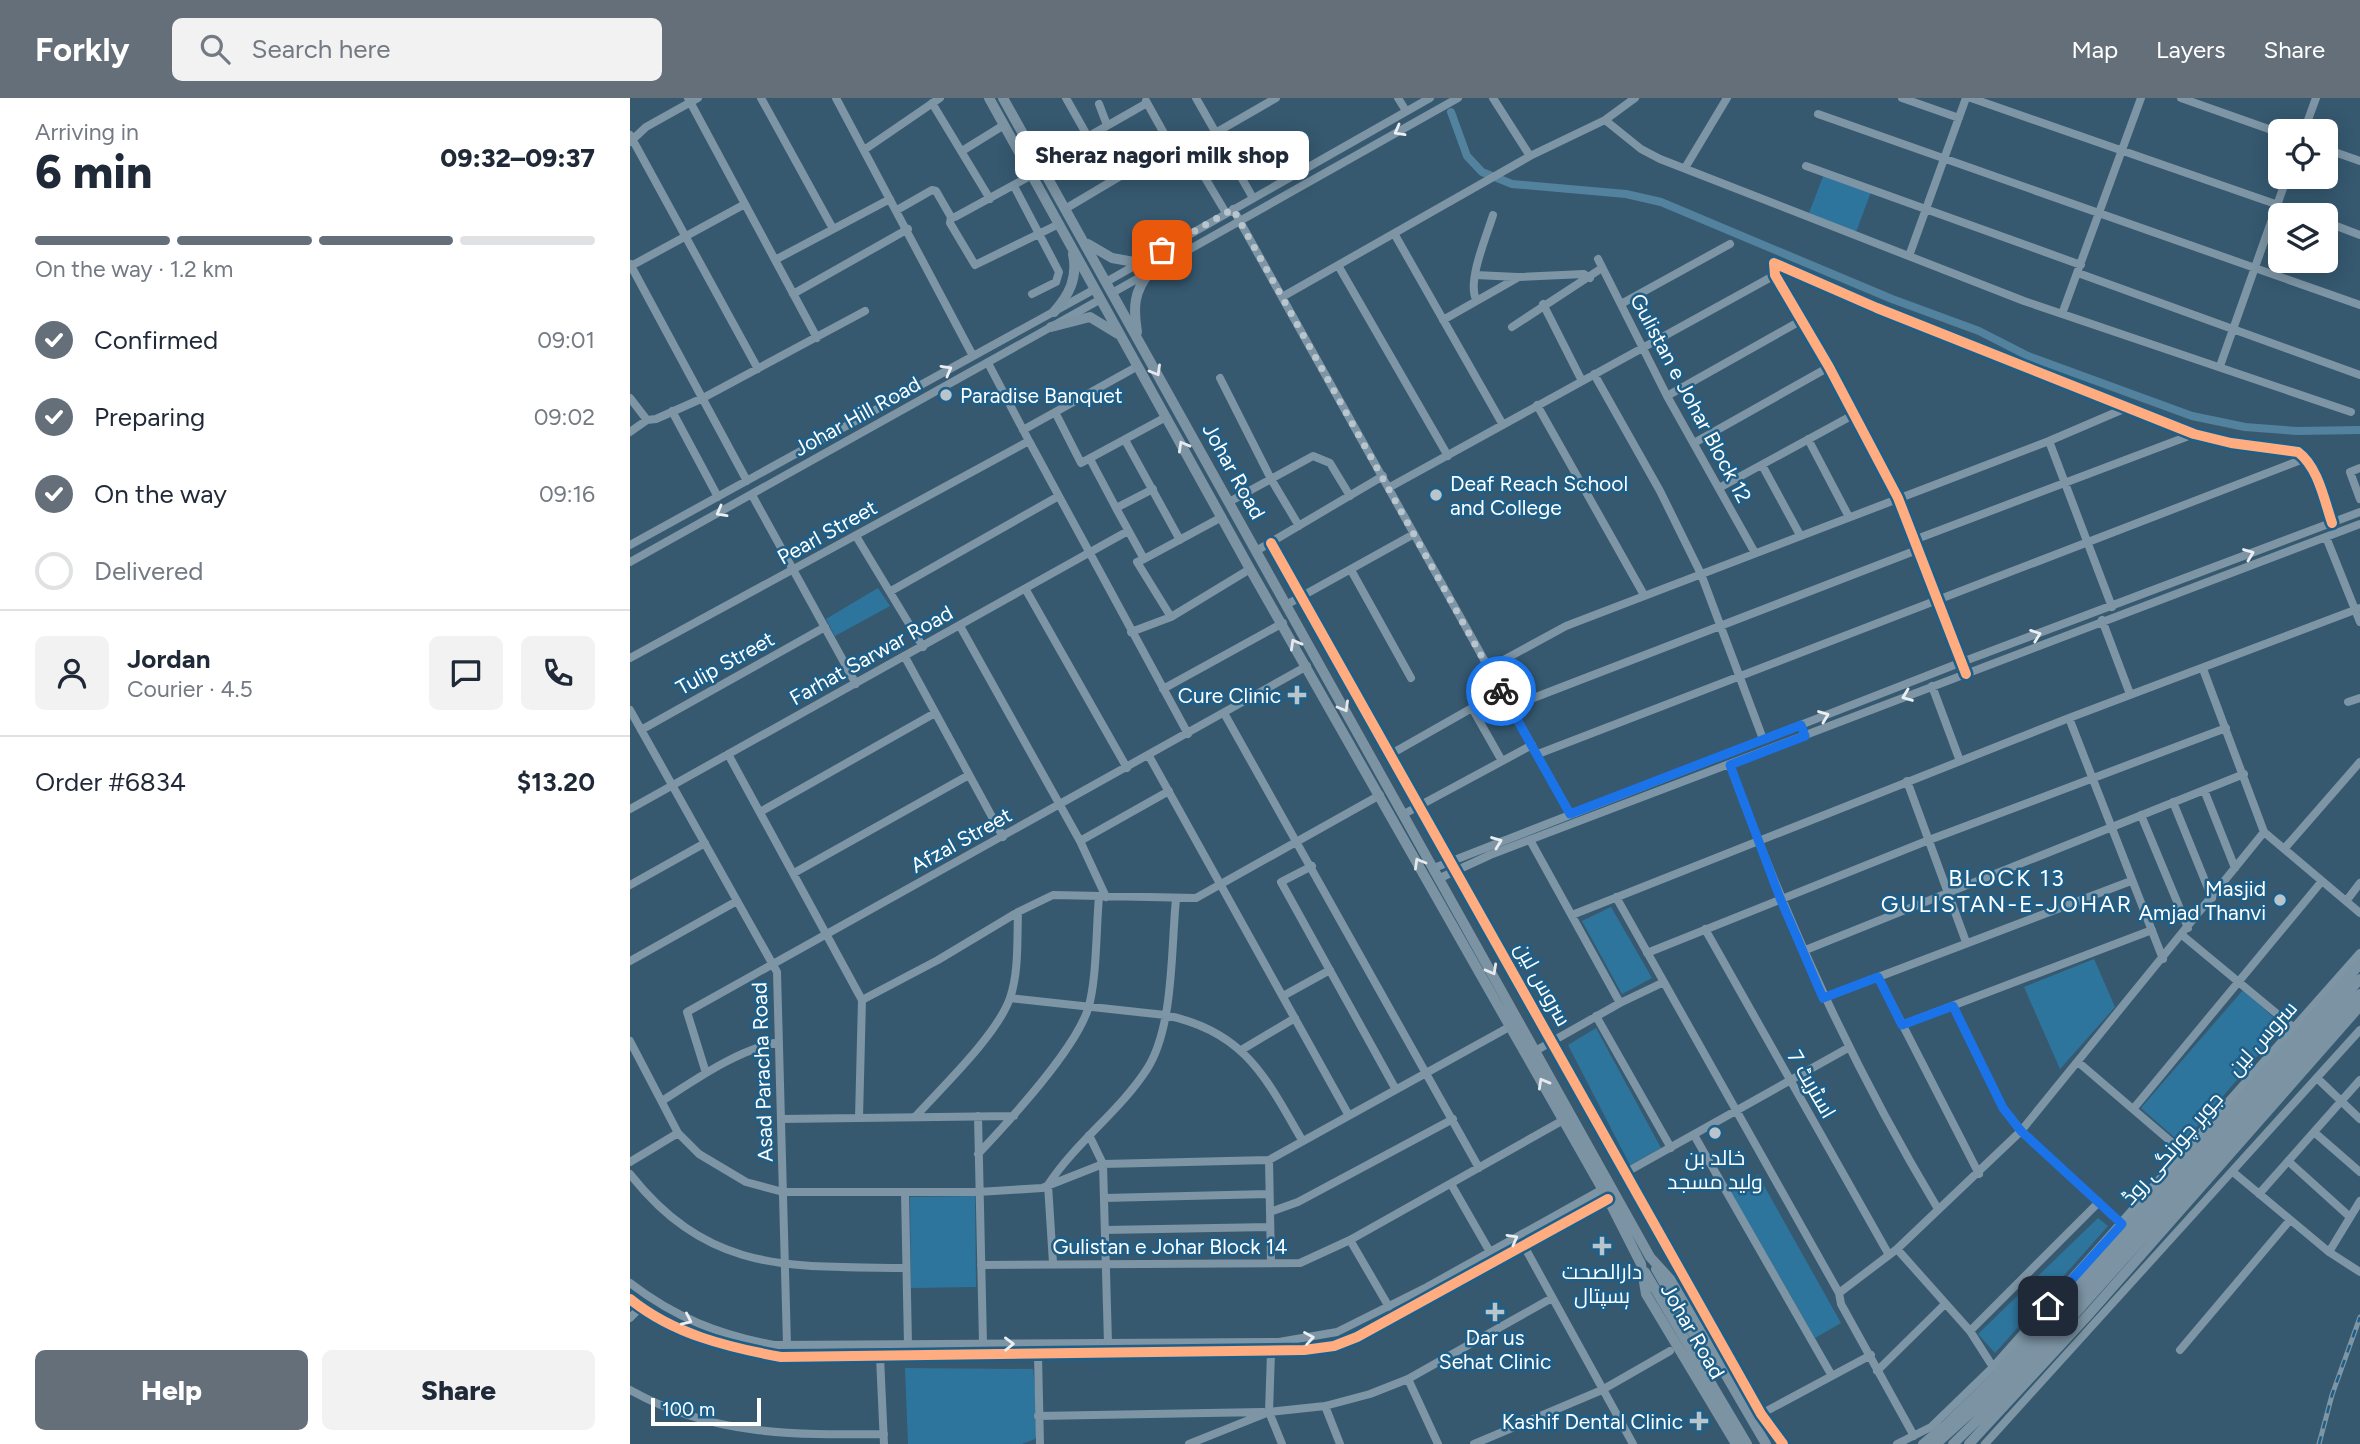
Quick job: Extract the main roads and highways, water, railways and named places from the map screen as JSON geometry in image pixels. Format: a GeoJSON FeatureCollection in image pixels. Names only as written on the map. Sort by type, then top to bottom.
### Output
{"type":"FeatureCollection","features":[{"type":"Feature","properties":{"kind":"main road","name":"Johar Road"},"geometry":{"type":"LineString","coordinates":[[989,98],[1250,569],[1511,1026],[1568,1117],[1646,1260],[1646,1294],[1736,1444]]}},
{"type":"Feature","properties":{"kind":"main road","name":"Johar Road"},"geometry":{"type":"LineString","coordinates":[[1003,98],[1537,1050],[1605,1194],[1646,1260],[1670,1279],[1766,1444]]}},
{"type":"Feature","properties":{"kind":"main road"},"geometry":{"type":"LineString","coordinates":[[1083,240],[1112,258],[1140,263]]}},
{"type":"Feature","properties":{"kind":"main road"},"geometry":{"type":"LineString","coordinates":[[1054,312],[1068,295],[1073,279],[1075,263],[1071,246]]}},
{"type":"Feature","properties":{"kind":"main road"},"geometry":{"type":"LineString","coordinates":[[1138,338],[1135,298],[1139,285],[1149,272]]}},
{"type":"Feature","properties":{"kind":"main road"},"geometry":{"type":"LineString","coordinates":[[1051,327],[1090,317],[1106,324],[1123,338]]}},
{"type":"Feature","properties":{"kind":"main road"},"geometry":{"type":"LineString","coordinates":[[1225,522],[1239,522]]}},
{"type":"Feature","properties":{"kind":"main road","name":"جوہر چورنگی روڈ"},"geometry":{"type":"LineString","coordinates":[[1918,1440],[1956,1416],[1994,1378],[2360,964]]}},
{"type":"Feature","properties":{"kind":"main road","name":"جوہر چورنگی روڈ"},"geometry":{"type":"LineString","coordinates":[[1936,1444],[1989,1397],[2360,979]]}},
{"type":"Feature","properties":{"kind":"main road","name":"جوہر چورنگی روڈ"},"geometry":{"type":"LineString","coordinates":[[1953,1444],[2000,1398],[2360,994]]}},
{"type":"Feature","properties":{"kind":"main road"},"geometry":{"type":"LineString","coordinates":[[1969,1444],[2090,1313],[2360,1006]]}},
{"type":"Feature","properties":{"kind":"main road"},"geometry":{"type":"LineString","coordinates":[[1646,1260],[1747,1444]]}},
{"type":"Feature","properties":{"kind":"main road"},"geometry":{"type":"LineString","coordinates":[[1660,1288],[1758,1444]]}},
{"type":"Feature","properties":{"kind":"waterway"},"geometry":{"type":"LineString","coordinates":[[1451,112],[1467,156],[1482,172],[1512,184],[1626,194],[1661,202],[1892,299],[1979,331],[2028,356],[2192,416],[2245,427],[2297,431],[2360,430]]}},
{"type":"Feature","properties":{"kind":"railway"},"geometry":{"type":"LineString","coordinates":[[2319,1444],[2332,1395],[2360,1317]]}},
{"type":"Feature","properties":{"kind":"place","name":"Sheraz nagori milk shop"},"geometry":{"type":"Point","coordinates":[1162,250]}},
{"type":"Feature","properties":{"kind":"place","name":"Paradise Banquet"},"geometry":{"type":"Point","coordinates":[946,395]}},
{"type":"Feature","properties":{"kind":"place","name":"Deaf Reach School and College"},"geometry":{"type":"Point","coordinates":[1436,495]}},
{"type":"Feature","properties":{"kind":"place","name":"Cure Clinic"},"geometry":{"type":"Point","coordinates":[1297,695]}},
{"type":"Feature","properties":{"kind":"place","name":"Masjid Amjad Thanvi"},"geometry":{"type":"Point","coordinates":[2280,900]}},
{"type":"Feature","properties":{"kind":"place","name":"خالد بن ولید مسجد"},"geometry":{"type":"Point","coordinates":[1715,1133]}},
{"type":"Feature","properties":{"kind":"place","name":"دارالصحت ہسپتال"},"geometry":{"type":"Point","coordinates":[1602,1246]}},
{"type":"Feature","properties":{"kind":"place","name":"Dar us Sehat Clinic"},"geometry":{"type":"Point","coordinates":[1495,1312]}},
{"type":"Feature","properties":{"kind":"place","name":"Kashif Dental Clinic"},"geometry":{"type":"Point","coordinates":[1699,1421]}},
{"type":"Feature","properties":{"kind":"district","name":"BLOCK 13 GULISTAN-E-JOHAR"},"geometry":{"type":"Point","coordinates":[2007,891]}}]}
